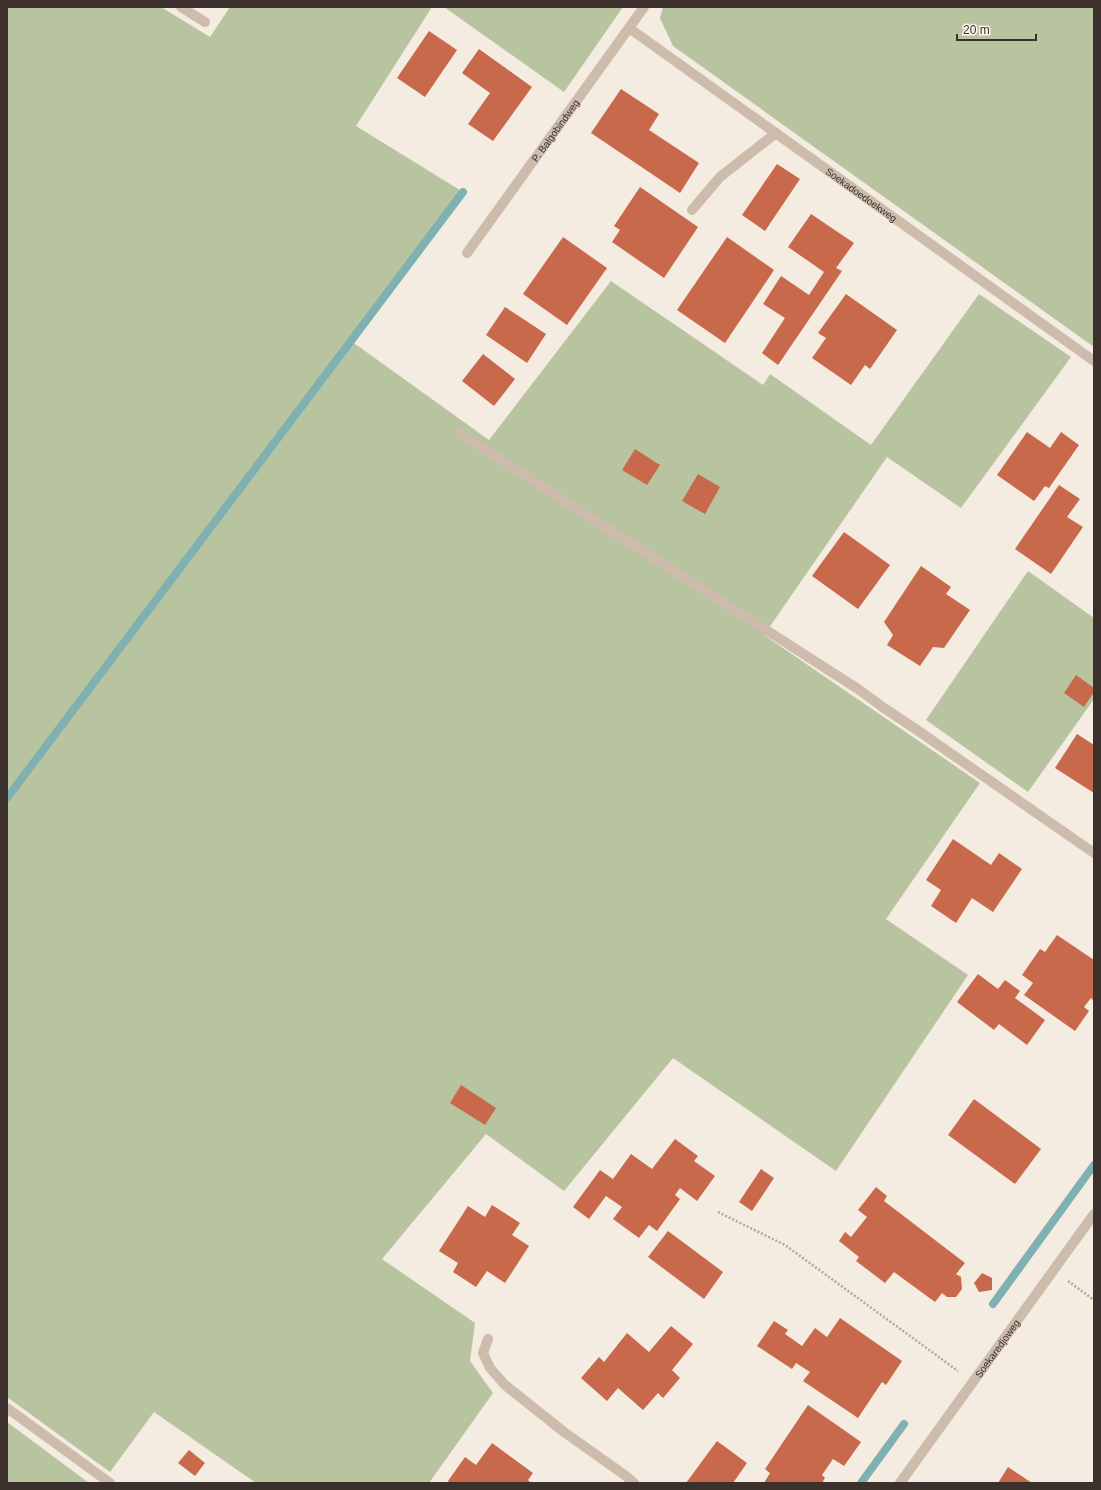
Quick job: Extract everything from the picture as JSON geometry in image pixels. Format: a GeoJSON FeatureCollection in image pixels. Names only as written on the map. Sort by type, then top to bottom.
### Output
{"type":"FeatureCollection","features":[{"type":"Feature","properties":{"kind":"street"},"geometry":{"type":"LineString","coordinates":[[181,7],[206,22]]}},
{"type":"Feature","properties":{"kind":"street","name":"P. Balgobindweg"},"geometry":{"type":"LineString","coordinates":[[467,253],[644,7]]}},
{"type":"Feature","properties":{"kind":"street","name":"Soekadoedoekweg"},"geometry":{"type":"LineString","coordinates":[[629,28],[1094,361]]}},
{"type":"Feature","properties":{"kind":"street"},"geometry":{"type":"LineString","coordinates":[[692,210],[720,177],[776,133]]}},
{"type":"Feature","properties":{"kind":"street"},"geometry":{"type":"LineString","coordinates":[[459,433],[858,689],[1094,853]]}},
{"type":"Feature","properties":{"kind":"street","name":"Soekaredjoweg"},"geometry":{"type":"LineString","coordinates":[[900,1483],[1094,1214]]}},
{"type":"Feature","properties":{"kind":"street"},"geometry":{"type":"LineString","coordinates":[[488,1339],[483,1354],[490,1368],[505,1385],[564,1432],[634,1483]]}},
{"type":"Feature","properties":{"kind":"street"},"geometry":{"type":"LineString","coordinates":[[7,1408],[110,1483]]}},
{"type":"Feature","properties":{"kind":"path"},"geometry":{"type":"LineString","coordinates":[[718,1212],[785,1245],[973,1382]]}},
{"type":"Feature","properties":{"kind":"path"},"geometry":{"type":"LineString","coordinates":[[1053,1270],[1094,1300]]}},
{"type":"Feature","properties":{"kind":"green space"},"geometry":{"type":"Polygon","coordinates":[[[7,7],[161,7],[210,37],[230,7],[432,7],[356,126],[463,192],[351,341],[489,440],[611,281],[763,385],[770,374],[871,445],[979,294],[1071,357],[961,508],[887,457],[764,635],[980,783],[886,919],[968,975],[836,1171],[673,1058],[564,1191],[486,1134],[382,1259],[475,1323],[470,1361],[493,1393],[429,1483],[256,1483],[154,1412],[110,1472],[7,1397],[7,7]]]}},
{"type":"Feature","properties":{"kind":"green space"},"geometry":{"type":"Polygon","coordinates":[[[444,7],[623,7],[564,92],[444,7]]]}},
{"type":"Feature","properties":{"kind":"green space"},"geometry":{"type":"Polygon","coordinates":[[[663,7],[1094,7],[1094,347],[673,46],[660,18],[663,7]]]}},
{"type":"Feature","properties":{"kind":"green space"},"geometry":{"type":"Polygon","coordinates":[[[1028,571],[1094,618],[1094,699],[1028,792],[926,720],[1028,571]]]}},
{"type":"Feature","properties":{"kind":"green space"},"geometry":{"type":"Polygon","coordinates":[[[7,1422],[89,1483],[7,1483],[7,1422]]]}},
{"type":"Feature","properties":{"kind":"building"},"geometry":{"type":"Polygon","coordinates":[[[429,31],[457,50],[425,97],[397,78],[429,31]]]}},
{"type":"Feature","properties":{"kind":"building"},"geometry":{"type":"Polygon","coordinates":[[[479,49],[532,87],[493,141],[468,124],[490,93],[462,73],[479,49]]]}},
{"type":"Feature","properties":{"kind":"building"},"geometry":{"type":"Polygon","coordinates":[[[621,89],[659,114],[649,130],[699,163],[680,193],[591,133],[621,89]]]}},
{"type":"Feature","properties":{"kind":"building"},"geometry":{"type":"Polygon","coordinates":[[[777,164],[800,179],[765,231],[742,215],[777,164]]]}},
{"type":"Feature","properties":{"kind":"building"},"geometry":{"type":"Polygon","coordinates":[[[640,187],[698,227],[664,278],[612,242],[620,230],[614,226],[640,187]]]}},
{"type":"Feature","properties":{"kind":"building"},"geometry":{"type":"Polygon","coordinates":[[[811,214],[854,243],[836,268],[842,271],[778,365],[762,353],[785,318],[763,304],[781,276],[809,295],[824,272],[788,247],[811,214]]]}},
{"type":"Feature","properties":{"kind":"building"},"geometry":{"type":"Polygon","coordinates":[[[563,237],[607,268],[567,325],[523,294],[563,237]]]}},
{"type":"Feature","properties":{"kind":"building"},"geometry":{"type":"Polygon","coordinates":[[[727,237],[774,270],[725,343],[677,310],[727,237]]]}},
{"type":"Feature","properties":{"kind":"building"},"geometry":{"type":"Polygon","coordinates":[[[846,294],[897,330],[870,369],[865,365],[851,385],[812,358],[826,338],[818,333],[846,294]]]}},
{"type":"Feature","properties":{"kind":"building"},"geometry":{"type":"Polygon","coordinates":[[[505,307],[546,334],[527,363],[486,335],[505,307]]]}},
{"type":"Feature","properties":{"kind":"building"},"geometry":{"type":"Polygon","coordinates":[[[483,354],[515,379],[494,406],[462,381],[483,354]]]}},
{"type":"Feature","properties":{"kind":"building"},"geometry":{"type":"Polygon","coordinates":[[[1027,432],[1050,448],[1061,432],[1079,445],[1049,488],[1045,486],[1034,501],[997,475],[1027,432]]]}},
{"type":"Feature","properties":{"kind":"building"},"geometry":{"type":"Polygon","coordinates":[[[635,449],[660,465],[647,485],[622,470],[635,449]]]}},
{"type":"Feature","properties":{"kind":"building"},"geometry":{"type":"Polygon","coordinates":[[[698,474],[720,487],[705,514],[682,501],[698,474]]]}},
{"type":"Feature","properties":{"kind":"building"},"geometry":{"type":"Polygon","coordinates":[[[1059,485],[1080,499],[1067,517],[1083,527],[1051,574],[1015,549],[1059,485]]]}},
{"type":"Feature","properties":{"kind":"building"},"geometry":{"type":"Polygon","coordinates":[[[844,532],[890,565],[858,609],[812,576],[844,532]]]}},
{"type":"Feature","properties":{"kind":"building"},"geometry":{"type":"Polygon","coordinates":[[[921,566],[951,587],[946,594],[970,610],[944,648],[933,647],[920,666],[887,645],[893,635],[884,622],[921,566]]]}},
{"type":"Feature","properties":{"kind":"building"},"geometry":{"type":"Polygon","coordinates":[[[1076,675],[1094,688],[1094,692],[1084,707],[1064,693],[1076,675]]]}},
{"type":"Feature","properties":{"kind":"building"},"geometry":{"type":"Polygon","coordinates":[[[1077,734],[1094,745],[1094,793],[1055,768],[1077,734]]]}},
{"type":"Feature","properties":{"kind":"building"},"geometry":{"type":"Polygon","coordinates":[[[953,839],[991,865],[999,853],[1022,869],[993,912],[972,898],[956,923],[931,906],[941,890],[926,880],[953,839]]]}},
{"type":"Feature","properties":{"kind":"building"},"geometry":{"type":"Polygon","coordinates":[[[1057,935],[1094,960],[1094,1001],[1091,998],[1084,1007],[1089,1011],[1075,1031],[1024,995],[1033,983],[1022,975],[1040,949],[1045,952],[1057,935]]]}},
{"type":"Feature","properties":{"kind":"building"},"geometry":{"type":"Polygon","coordinates":[[[978,974],[998,989],[1005,980],[1020,991],[1015,998],[1045,1020],[1027,1045],[999,1024],[994,1030],[957,1002],[978,974]]]}},
{"type":"Feature","properties":{"kind":"building"},"geometry":{"type":"Polygon","coordinates":[[[461,1085],[496,1108],[485,1125],[450,1103],[461,1085]]]}},
{"type":"Feature","properties":{"kind":"building"},"geometry":{"type":"Polygon","coordinates":[[[974,1099],[1041,1149],[1015,1184],[948,1135],[974,1099]]]}},
{"type":"Feature","properties":{"kind":"building"},"geometry":{"type":"Polygon","coordinates":[[[675,1139],[698,1156],[694,1161],[715,1176],[697,1201],[680,1188],[675,1195],[680,1199],[657,1231],[649,1225],[639,1238],[613,1219],[622,1207],[606,1196],[589,1219],[573,1207],[600,1170],[613,1179],[631,1154],[652,1169],[675,1139]]]}},
{"type":"Feature","properties":{"kind":"building"},"geometry":{"type":"Polygon","coordinates":[[[761,1169],[774,1178],[752,1211],[739,1202],[761,1169]]]}},
{"type":"Feature","properties":{"kind":"building"},"geometry":{"type":"Polygon","coordinates":[[[876,1187],[887,1196],[884,1201],[965,1263],[956,1274],[961,1277],[962,1289],[956,1297],[947,1297],[942,1293],[935,1302],[894,1272],[885,1283],[856,1261],[859,1257],[839,1241],[845,1232],[851,1237],[867,1217],[858,1210],[876,1187]]]}},
{"type":"Feature","properties":{"kind":"building"},"geometry":{"type":"Polygon","coordinates":[[[492,1205],[520,1223],[512,1235],[529,1246],[505,1283],[487,1271],[476,1287],[453,1272],[458,1263],[439,1251],[468,1206],[485,1217],[492,1205]]]}},
{"type":"Feature","properties":{"kind":"building"},"geometry":{"type":"Polygon","coordinates":[[[668,1231],[723,1272],[704,1299],[648,1257],[668,1231]]]}},
{"type":"Feature","properties":{"kind":"building"},"geometry":{"type":"Polygon","coordinates":[[[982,1273],[992,1278],[992,1290],[979,1292],[974,1283],[982,1273]]]}},
{"type":"Feature","properties":{"kind":"building"},"geometry":{"type":"Polygon","coordinates":[[[840,1318],[902,1361],[886,1385],[882,1382],[858,1418],[803,1381],[810,1372],[796,1363],[792,1369],[757,1346],[774,1321],[788,1330],[785,1334],[802,1346],[815,1328],[827,1337],[840,1318]]]}},
{"type":"Feature","properties":{"kind":"building"},"geometry":{"type":"Polygon","coordinates":[[[671,1326],[693,1344],[672,1370],[680,1378],[663,1398],[658,1393],[643,1410],[618,1388],[607,1401],[581,1378],[599,1357],[604,1362],[627,1333],[649,1352],[671,1326]]]}},
{"type":"Feature","properties":{"kind":"building"},"geometry":{"type":"Polygon","coordinates":[[[808,1405],[861,1442],[844,1466],[833,1459],[822,1475],[825,1478],[822,1483],[764,1483],[770,1473],[765,1469],[808,1405]]]}},
{"type":"Feature","properties":{"kind":"building"},"geometry":{"type":"Polygon","coordinates":[[[717,1441],[747,1463],[733,1483],[686,1483],[717,1441]]]}},
{"type":"Feature","properties":{"kind":"building"},"geometry":{"type":"Polygon","coordinates":[[[492,1443],[533,1473],[528,1480],[531,1483],[450,1483],[448,1481],[465,1457],[476,1465],[492,1443]]]}},
{"type":"Feature","properties":{"kind":"building"},"geometry":{"type":"Polygon","coordinates":[[[189,1450],[205,1463],[195,1476],[178,1463],[189,1450]]]}},
{"type":"Feature","properties":{"kind":"building"},"geometry":{"type":"Polygon","coordinates":[[[1008,1467],[1032,1483],[998,1483],[1008,1467]]]}},
{"type":"Feature","properties":{"kind":"waterway"},"geometry":{"type":"LineString","coordinates":[[7,798],[463,192]]}},
{"type":"Feature","properties":{"kind":"waterway"},"geometry":{"type":"LineString","coordinates":[[993,1304],[1094,1165]]}},
{"type":"Feature","properties":{"kind":"waterway"},"geometry":{"type":"LineString","coordinates":[[861,1483],[904,1424]]}}]}
